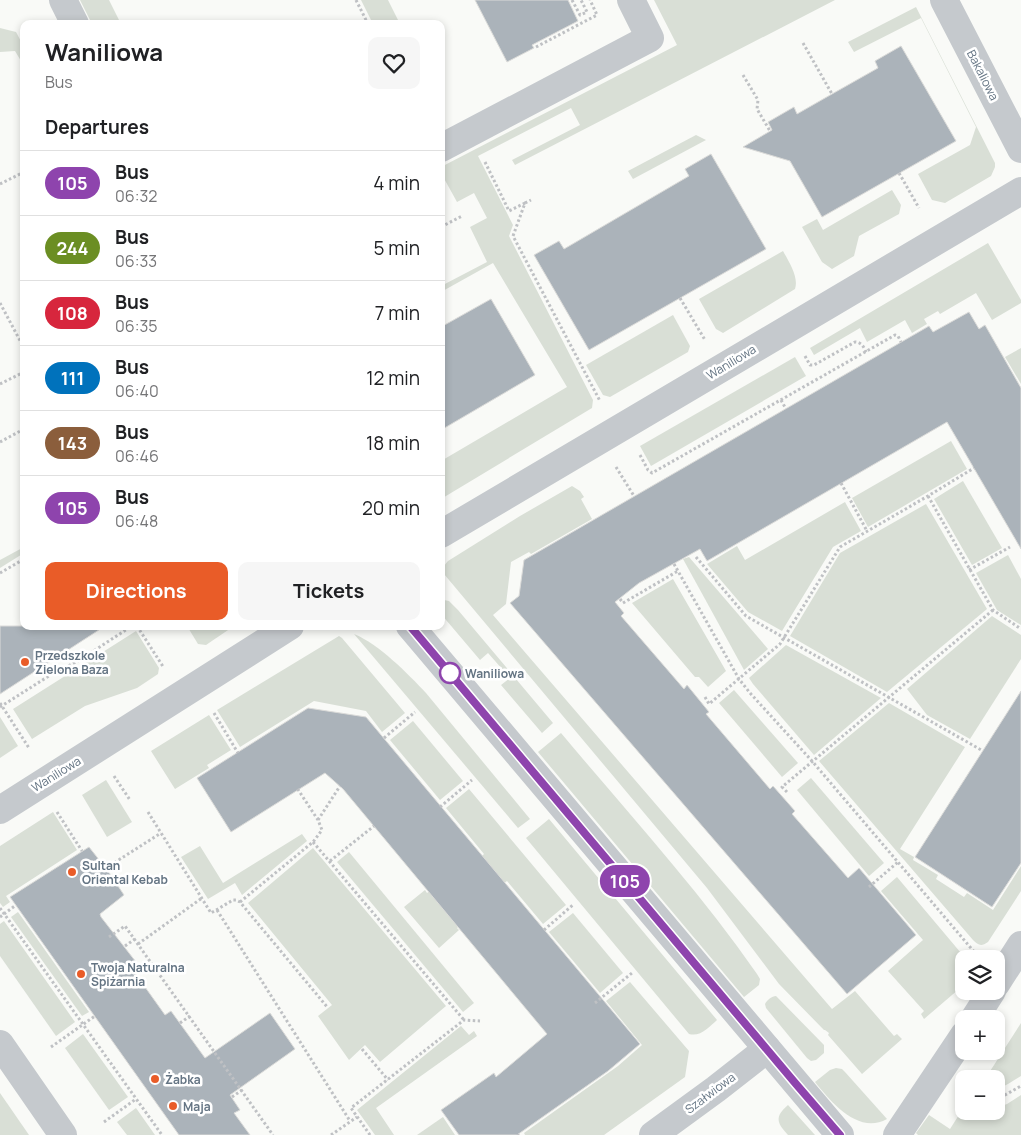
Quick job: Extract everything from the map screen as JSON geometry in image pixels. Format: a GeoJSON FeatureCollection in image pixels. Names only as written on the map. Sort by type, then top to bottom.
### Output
{"type":"FeatureCollection","features":[{"type":"Feature","properties":{"kind":"street"},"geometry":{"type":"LineString","coordinates":[[63,0],[73,20]]}},
{"type":"Feature","properties":{"kind":"street"},"geometry":{"type":"LineString","coordinates":[[445,146],[650,38],[631,0]]}},
{"type":"Feature","properties":{"kind":"street","name":"Bakaliowa"},"geometry":{"type":"LineString","coordinates":[[944,0],[1021,149]]}},
{"type":"Feature","properties":{"kind":"street","name":"Waniliowa"},"geometry":{"type":"LineString","coordinates":[[445,532],[1021,192]]}},
{"type":"Feature","properties":{"kind":"street","name":"Waniliowa"},"geometry":{"type":"LineString","coordinates":[[0,810],[284,630]]}},
{"type":"Feature","properties":{"kind":"street"},"geometry":{"type":"LineString","coordinates":[[413,630],[840,1135]]}},
{"type":"Feature","properties":{"kind":"street"},"geometry":{"type":"LineString","coordinates":[[1005,970],[1021,945]]}},
{"type":"Feature","properties":{"kind":"street"},"geometry":{"type":"LineString","coordinates":[[0,1044],[63,1135]]}},
{"type":"Feature","properties":{"kind":"street"},"geometry":{"type":"LineString","coordinates":[[897,1135],[955,1048]]}},
{"type":"Feature","properties":{"kind":"street","name":"Szałwiowa"},"geometry":{"type":"LineString","coordinates":[[653,1135],[716,1090],[767,1049]]}},
{"type":"Feature","properties":{"kind":"path"},"geometry":{"type":"LineString","coordinates":[[356,0],[366,20]]}},
{"type":"Feature","properties":{"kind":"path"},"geometry":{"type":"LineString","coordinates":[[572,0],[580,15],[587,12],[581,0]]}},
{"type":"Feature","properties":{"kind":"path"},"geometry":{"type":"LineString","coordinates":[[536,47],[597,15],[590,0]]}},
{"type":"Feature","properties":{"kind":"path"},"geometry":{"type":"LineString","coordinates":[[803,43],[832,94]]}},
{"type":"Feature","properties":{"kind":"path"},"geometry":{"type":"LineString","coordinates":[[743,74],[758,100],[757,109],[770,132]]}},
{"type":"Feature","properties":{"kind":"path"},"geometry":{"type":"LineString","coordinates":[[492,158],[485,162],[509,211],[532,200]]}},
{"type":"Feature","properties":{"kind":"path"},"geometry":{"type":"LineString","coordinates":[[900,173],[919,208]]}},
{"type":"Feature","properties":{"kind":"path"},"geometry":{"type":"LineString","coordinates":[[0,184],[20,174]]}},
{"type":"Feature","properties":{"kind":"path"},"geometry":{"type":"LineString","coordinates":[[525,203],[513,236],[604,409]]}},
{"type":"Feature","properties":{"kind":"path"},"geometry":{"type":"LineString","coordinates":[[445,225],[462,216]]}},
{"type":"Feature","properties":{"kind":"path"},"geometry":{"type":"LineString","coordinates":[[680,298],[709,347]]}},
{"type":"Feature","properties":{"kind":"path"},"geometry":{"type":"LineString","coordinates":[[0,303],[20,340]]}},
{"type":"Feature","properties":{"kind":"path"},"geometry":{"type":"LineString","coordinates":[[637,451],[652,474],[895,335],[898,336],[901,342]]}},
{"type":"Feature","properties":{"kind":"path"},"geometry":{"type":"LineString","coordinates":[[817,364],[855,342],[861,344],[866,352]]}},
{"type":"Feature","properties":{"kind":"path"},"geometry":{"type":"LineString","coordinates":[[0,384],[20,374]]}},
{"type":"Feature","properties":{"kind":"path"},"geometry":{"type":"LineString","coordinates":[[781,400],[786,409]]}},
{"type":"Feature","properties":{"kind":"path"},"geometry":{"type":"LineString","coordinates":[[0,442],[20,431]]}},
{"type":"Feature","properties":{"kind":"path"},"geometry":{"type":"LineString","coordinates":[[615,465],[634,496]]}},
{"type":"Feature","properties":{"kind":"path"},"geometry":{"type":"LineString","coordinates":[[705,697],[709,704],[780,644],[840,547],[974,468]]}},
{"type":"Feature","properties":{"kind":"path"},"geometry":{"type":"LineString","coordinates":[[841,483],[867,532]]}},
{"type":"Feature","properties":{"kind":"path"},"geometry":{"type":"LineString","coordinates":[[928,496],[992,610],[1021,629]]}},
{"type":"Feature","properties":{"kind":"path"},"geometry":{"type":"LineString","coordinates":[[969,570],[1010,548]]}},
{"type":"Feature","properties":{"kind":"path"},"geometry":{"type":"LineString","coordinates":[[696,557],[746,616],[983,751]]}},
{"type":"Feature","properties":{"kind":"path"},"geometry":{"type":"LineString","coordinates":[[0,574],[20,562]]}},
{"type":"Feature","properties":{"kind":"path"},"geometry":{"type":"LineString","coordinates":[[674,564],[739,679],[812,761],[972,950]]}},
{"type":"Feature","properties":{"kind":"path"},"geometry":{"type":"LineString","coordinates":[[620,599],[623,603],[678,571]]}},
{"type":"Feature","properties":{"kind":"path"},"geometry":{"type":"LineString","coordinates":[[787,792],[782,787],[992,610]]}},
{"type":"Feature","properties":{"kind":"path"},"geometry":{"type":"LineString","coordinates":[[29,748],[1,705],[52,674],[78,661],[126,630]]}},
{"type":"Feature","properties":{"kind":"path"},"geometry":{"type":"LineString","coordinates":[[140,630],[169,675]]}},
{"type":"Feature","properties":{"kind":"path"},"geometry":{"type":"LineString","coordinates":[[45,665],[52,674]]}},
{"type":"Feature","properties":{"kind":"path"},"geometry":{"type":"LineString","coordinates":[[209,706],[238,753]]}},
{"type":"Feature","properties":{"kind":"path"},"geometry":{"type":"LineString","coordinates":[[384,738],[415,712]]}},
{"type":"Feature","properties":{"kind":"path"},"geometry":{"type":"LineString","coordinates":[[110,769],[130,800]]}},
{"type":"Feature","properties":{"kind":"path"},"geometry":{"type":"LineString","coordinates":[[440,806],[472,780]]}},
{"type":"Feature","properties":{"kind":"path"},"geometry":{"type":"LineString","coordinates":[[318,820],[340,786]]}},
{"type":"Feature","properties":{"kind":"path"},"geometry":{"type":"LineString","coordinates":[[240,902],[312,842],[322,830],[298,788]]}},
{"type":"Feature","properties":{"kind":"path"},"geometry":{"type":"LineString","coordinates":[[148,812],[212,913],[233,900],[240,902],[328,1008]]}},
{"type":"Feature","properties":{"kind":"path"},"geometry":{"type":"LineString","coordinates":[[61,819],[82,851]]}},
{"type":"Feature","properties":{"kind":"path"},"geometry":{"type":"LineString","coordinates":[[330,861],[374,826]]}},
{"type":"Feature","properties":{"kind":"path"},"geometry":{"type":"LineString","coordinates":[[106,868],[161,833]]}},
{"type":"Feature","properties":{"kind":"path"},"geometry":{"type":"LineString","coordinates":[[312,842],[464,1020]]}},
{"type":"Feature","properties":{"kind":"path"},"geometry":{"type":"LineString","coordinates":[[868,888],[898,862]]}},
{"type":"Feature","properties":{"kind":"path"},"geometry":{"type":"LineString","coordinates":[[138,944],[202,898]]}},
{"type":"Feature","properties":{"kind":"path"},"geometry":{"type":"LineString","coordinates":[[544,930],[574,904]]}},
{"type":"Feature","properties":{"kind":"path"},"geometry":{"type":"LineString","coordinates":[[0,916],[16,905]]}},
{"type":"Feature","properties":{"kind":"path"},"geometry":{"type":"LineString","coordinates":[[0,908],[162,1135]]}},
{"type":"Feature","properties":{"kind":"path"},"geometry":{"type":"LineString","coordinates":[[217,910],[350,1121]]}},
{"type":"Feature","properties":{"kind":"path"},"geometry":{"type":"LineString","coordinates":[[109,937],[125,926],[273,1135]]}},
{"type":"Feature","properties":{"kind":"path"},"geometry":{"type":"LineString","coordinates":[[125,946],[135,939]]}},
{"type":"Feature","properties":{"kind":"path"},"geometry":{"type":"LineString","coordinates":[[595,1004],[632,973]]}},
{"type":"Feature","properties":{"kind":"path"},"geometry":{"type":"LineString","coordinates":[[51,1047],[95,1016]]}},
{"type":"Feature","properties":{"kind":"path"},"geometry":{"type":"LineString","coordinates":[[180,1024],[190,1016]]}},
{"type":"Feature","properties":{"kind":"path"},"geometry":{"type":"LineString","coordinates":[[370,1135],[351,1108],[464,1020],[480,1021]]}},
{"type":"Feature","properties":{"kind":"path"},"geometry":{"type":"LineString","coordinates":[[362,1049],[388,1080]]}},
{"type":"Feature","properties":{"kind":"path"},"geometry":{"type":"LineString","coordinates":[[1005,1095],[1021,1086]]}},
{"type":"Feature","properties":{"kind":"path"},"geometry":{"type":"LineString","coordinates":[[232,1097],[242,1090]]}},
{"type":"Feature","properties":{"kind":"path"},"geometry":{"type":"LineString","coordinates":[[104,1122],[136,1099]]}},
{"type":"Feature","properties":{"kind":"path"},"geometry":{"type":"LineString","coordinates":[[332,1135],[357,1117]]}},
{"type":"Feature","properties":{"kind":"shaded area"},"geometry":{"type":"Polygon","coordinates":[[[80,0],[109,0],[119,20],[90,20],[80,0]]]}},
{"type":"Feature","properties":{"kind":"shaded area"},"geometry":{"type":"Polygon","coordinates":[[[361,0],[388,0],[398,20],[371,20],[361,0]]]}},
{"type":"Feature","properties":{"kind":"shaded area"},"geometry":{"type":"Polygon","coordinates":[[[654,0],[835,0],[515,165],[512,160],[580,125],[571,108],[478,156],[513,225],[509,236],[593,400],[592,408],[445,497],[445,459],[567,387],[493,263],[445,290],[445,284],[487,262],[470,227],[487,218],[474,193],[457,202],[445,180],[445,165],[677,45],[654,0]]]}},
{"type":"Feature","properties":{"kind":"shaded area"},"geometry":{"type":"Polygon","coordinates":[[[916,7],[995,163],[991,176],[945,203],[932,200],[918,174],[970,145],[976,127],[921,18],[854,52],[848,42],[916,7]]]}},
{"type":"Feature","properties":{"kind":"shaded area"},"geometry":{"type":"Polygon","coordinates":[[[0,28],[16,32],[20,40],[20,59],[15,51],[0,52],[0,28]]]}},
{"type":"Feature","properties":{"kind":"shaded area"},"geometry":{"type":"Polygon","coordinates":[[[696,135],[706,140],[633,179],[628,171],[696,135]]]}},
{"type":"Feature","properties":{"kind":"shaded area"},"geometry":{"type":"Polygon","coordinates":[[[892,190],[901,205],[899,214],[859,236],[854,256],[832,269],[822,262],[802,227],[817,219],[823,230],[892,190]]]}},
{"type":"Feature","properties":{"kind":"shaded area"},"geometry":{"type":"Polygon","coordinates":[[[988,243],[1021,303],[992,320],[976,293],[940,314],[938,311],[924,319],[927,324],[912,333],[905,320],[867,342],[860,328],[814,355],[810,348],[988,243]]]}},
{"type":"Feature","properties":{"kind":"shaded area"},"geometry":{"type":"Polygon","coordinates":[[[783,251],[795,275],[795,289],[723,333],[716,329],[699,299],[783,251]]]}},
{"type":"Feature","properties":{"kind":"shaded area"},"geometry":{"type":"Polygon","coordinates":[[[673,315],[690,346],[688,352],[610,397],[603,395],[586,365],[673,315]]]}},
{"type":"Feature","properties":{"kind":"shaded area"},"geometry":{"type":"Polygon","coordinates":[[[1021,348],[1021,384],[1005,357],[1021,348]]]}},
{"type":"Feature","properties":{"kind":"shaded area"},"geometry":{"type":"Polygon","coordinates":[[[795,357],[806,376],[651,466],[640,446],[795,357]]]}},
{"type":"Feature","properties":{"kind":"shaded area"},"geometry":{"type":"Polygon","coordinates":[[[951,441],[967,469],[868,527],[852,498],[951,441]]]}},
{"type":"Feature","properties":{"kind":"shaded area"},"geometry":{"type":"Polygon","coordinates":[[[963,481],[1002,548],[972,565],[934,499],[963,481]]]}},
{"type":"Feature","properties":{"kind":"shaded area"},"geometry":{"type":"Polygon","coordinates":[[[572,486],[580,491],[584,497],[581,499],[592,519],[531,554],[529,552],[511,562],[506,604],[493,615],[832,1009],[855,991],[894,1036],[897,1034],[902,1039],[862,1074],[828,1035],[829,1033],[779,984],[707,888],[445,575],[445,564],[448,561],[572,486]]]}},
{"type":"Feature","properties":{"kind":"shaded area"},"geometry":{"type":"Polygon","coordinates":[[[845,502],[861,531],[833,547],[782,631],[748,612],[707,564],[737,546],[745,560],[845,502]]]}},
{"type":"Feature","properties":{"kind":"shaded area"},"geometry":{"type":"Polygon","coordinates":[[[926,504],[987,609],[887,692],[790,636],[840,553],[926,504]]]}},
{"type":"Feature","properties":{"kind":"shaded area"},"geometry":{"type":"Polygon","coordinates":[[[20,549],[20,556],[0,568],[0,560],[20,549]]]}},
{"type":"Feature","properties":{"kind":"shaded area"},"geometry":{"type":"Polygon","coordinates":[[[1008,555],[1021,579],[1021,625],[997,610],[976,573],[1008,555]]]}},
{"type":"Feature","properties":{"kind":"shaded area"},"geometry":{"type":"Polygon","coordinates":[[[689,557],[768,649],[744,670],[683,559],[689,557]]]}},
{"type":"Feature","properties":{"kind":"shaded area"},"geometry":{"type":"Polygon","coordinates":[[[673,579],[726,671],[708,687],[699,677],[695,677],[632,603],[673,579]]]}},
{"type":"Feature","properties":{"kind":"shaded area"},"geometry":{"type":"Polygon","coordinates":[[[445,600],[449,601],[458,610],[553,723],[542,733],[501,685],[510,678],[488,653],[480,660],[445,619],[445,600]]]}},
{"type":"Feature","properties":{"kind":"shaded area"},"geometry":{"type":"Polygon","coordinates":[[[992,616],[1021,635],[1021,659],[970,739],[927,715],[907,689],[992,616]]]}},
{"type":"Feature","properties":{"kind":"shaded area"},"geometry":{"type":"Polygon","coordinates":[[[189,630],[228,630],[206,645],[198,644],[189,630]]]}},
{"type":"Feature","properties":{"kind":"shaded area"},"geometry":{"type":"Polygon","coordinates":[[[136,631],[159,668],[158,674],[137,688],[85,706],[32,739],[13,709],[136,631]]]}},
{"type":"Feature","properties":{"kind":"shaded area"},"geometry":{"type":"Polygon","coordinates":[[[354,634],[383,652],[426,693],[530,819],[518,828],[354,634]]]}},
{"type":"Feature","properties":{"kind":"shaded area"},"geometry":{"type":"Polygon","coordinates":[[[339,636],[405,713],[382,732],[366,711],[314,701],[240,747],[217,710],[339,636]]]}},
{"type":"Feature","properties":{"kind":"shaded area"},"geometry":{"type":"Polygon","coordinates":[[[786,645],[881,698],[814,755],[749,678],[786,645]]]}},
{"type":"Feature","properties":{"kind":"shaded area"},"geometry":{"type":"Polygon","coordinates":[[[734,690],[798,763],[782,777],[719,703],[734,690]]]}},
{"type":"Feature","properties":{"kind":"shaded area"},"geometry":{"type":"Polygon","coordinates":[[[889,703],[965,747],[900,849],[914,857],[913,860],[938,875],[936,879],[964,897],[967,893],[993,910],[1021,866],[1021,891],[988,942],[981,945],[973,940],[819,761],[889,703]]]}},
{"type":"Feature","properties":{"kind":"shaded area"},"geometry":{"type":"Polygon","coordinates":[[[209,715],[231,750],[207,765],[209,768],[175,789],[151,751],[209,715]]]}},
{"type":"Feature","properties":{"kind":"shaded area"},"geometry":{"type":"Polygon","coordinates":[[[0,717],[18,746],[0,758],[0,717]]]}},
{"type":"Feature","properties":{"kind":"shaded area"},"geometry":{"type":"Polygon","coordinates":[[[413,721],[463,781],[440,800],[390,740],[413,721]]]}},
{"type":"Feature","properties":{"kind":"shaded area"},"geometry":{"type":"Polygon","coordinates":[[[561,733],[662,851],[757,974],[760,979],[759,985],[744,997],[538,752],[561,733]]]}},
{"type":"Feature","properties":{"kind":"shaded area"},"geometry":{"type":"Polygon","coordinates":[[[811,778],[884,863],[869,876],[797,790],[811,778]]]}},
{"type":"Feature","properties":{"kind":"shaded area"},"geometry":{"type":"Polygon","coordinates":[[[106,780],[132,822],[107,837],[82,795],[106,780]]]}},
{"type":"Feature","properties":{"kind":"shaded area"},"geometry":{"type":"Polygon","coordinates":[[[469,789],[566,905],[543,924],[507,881],[503,884],[481,857],[484,854],[446,808],[469,789]]]}},
{"type":"Feature","properties":{"kind":"shaded area"},"geometry":{"type":"Polygon","coordinates":[[[53,812],[77,850],[6,896],[10,902],[3,907],[0,903],[0,846],[53,812]]]}},
{"type":"Feature","properties":{"kind":"shaded area"},"geometry":{"type":"Polygon","coordinates":[[[549,819],[717,1020],[708,1028],[701,1033],[689,1034],[526,838],[549,819]]]}},
{"type":"Feature","properties":{"kind":"shaded area"},"geometry":{"type":"Polygon","coordinates":[[[302,834],[307,841],[242,895],[235,883],[208,899],[181,857],[200,846],[223,883],[302,834]]]}},
{"type":"Feature","properties":{"kind":"shaded area"},"geometry":{"type":"Polygon","coordinates":[[[313,848],[446,1006],[380,1062],[365,1045],[349,1060],[318,1016],[332,1005],[248,903],[313,848]]]}},
{"type":"Feature","properties":{"kind":"shaded area"},"geometry":{"type":"Polygon","coordinates":[[[349,852],[474,1003],[463,1012],[337,862],[349,852]]]}},
{"type":"Feature","properties":{"kind":"shaded area"},"geometry":{"type":"Polygon","coordinates":[[[897,877],[958,950],[955,950],[955,992],[924,1019],[921,1014],[924,1011],[888,971],[923,940],[881,891],[897,877]]]}},
{"type":"Feature","properties":{"kind":"shaded area"},"geometry":{"type":"Polygon","coordinates":[[[425,890],[427,893],[431,890],[460,925],[457,928],[459,930],[439,948],[404,907],[425,890]]]}},
{"type":"Feature","properties":{"kind":"shaded area"},"geometry":{"type":"Polygon","coordinates":[[[18,912],[89,1012],[82,1016],[11,917],[18,912]]]}},
{"type":"Feature","properties":{"kind":"shaded area"},"geometry":{"type":"Polygon","coordinates":[[[573,913],[623,973],[600,993],[549,932],[573,913]]]}},
{"type":"Feature","properties":{"kind":"shaded area"},"geometry":{"type":"Polygon","coordinates":[[[4,921],[75,1022],[56,1036],[0,956],[0,924],[4,921]]]}},
{"type":"Feature","properties":{"kind":"shaded area"},"geometry":{"type":"Polygon","coordinates":[[[630,982],[689,1051],[685,1077],[604,1135],[525,1135],[524,1133],[618,1066],[642,1045],[606,1001],[630,982]]]}},
{"type":"Feature","properties":{"kind":"shaded area"},"geometry":{"type":"Polygon","coordinates":[[[776,996],[824,1045],[824,1053],[816,1060],[811,1061],[807,1058],[766,1008],[765,1004],[767,1001],[771,997],[776,996]]]}},
{"type":"Feature","properties":{"kind":"shaded area"},"geometry":{"type":"Polygon","coordinates":[[[1021,1023],[1021,1076],[1005,1086],[1005,1070],[991,1070],[997,1060],[1005,1060],[1005,1048],[1021,1023]]]}},
{"type":"Feature","properties":{"kind":"shaded area"},"geometry":{"type":"Polygon","coordinates":[[[461,1026],[469,1035],[474,1031],[477,1036],[376,1108],[394,1135],[375,1135],[357,1110],[461,1026]]]}},
{"type":"Feature","properties":{"kind":"shaded area"},"geometry":{"type":"Polygon","coordinates":[[[83,1034],[128,1097],[109,1110],[65,1048],[83,1034]]]}},
{"type":"Feature","properties":{"kind":"shaded area"},"geometry":{"type":"Polygon","coordinates":[[[842,1069],[845,1072],[887,1119],[876,1123],[866,1123],[856,1120],[837,1107],[815,1082],[830,1070],[842,1069]]]}},
{"type":"Feature","properties":{"kind":"shaded area"},"geometry":{"type":"Polygon","coordinates":[[[0,1093],[29,1135],[0,1135],[0,1093]]]}},
{"type":"Feature","properties":{"kind":"shaded area"},"geometry":{"type":"Polygon","coordinates":[[[1021,1095],[1021,1135],[918,1135],[916,1133],[929,1115],[950,1129],[956,1120],[1005,1120],[1005,1105],[1021,1095]]]}},
{"type":"Feature","properties":{"kind":"shaded area"},"geometry":{"type":"Polygon","coordinates":[[[788,1105],[815,1135],[788,1135],[779,1123],[779,1117],[788,1105]]]}},
{"type":"Feature","properties":{"kind":"shaded area"},"geometry":{"type":"Polygon","coordinates":[[[136,1108],[155,1135],[127,1135],[117,1122],[136,1108]]]}},
{"type":"Feature","properties":{"kind":"shaded area"},"geometry":{"type":"Polygon","coordinates":[[[443,1117],[455,1135],[417,1135],[443,1117]]]}},
{"type":"Feature","properties":{"kind":"building"},"geometry":{"type":"Polygon","coordinates":[[[475,0],[568,0],[578,21],[532,45],[534,48],[507,62],[475,0]]]}},
{"type":"Feature","properties":{"kind":"building"},"geometry":{"type":"Polygon","coordinates":[[[901,46],[956,141],[822,217],[790,161],[743,147],[772,130],[768,122],[794,107],[797,114],[878,68],[875,61],[901,46]]]}},
{"type":"Feature","properties":{"kind":"building"},"geometry":{"type":"Polygon","coordinates":[[[711,154],[766,249],[589,350],[534,255],[559,241],[564,249],[689,176],[685,169],[711,154]]]}},
{"type":"Feature","properties":{"kind":"building"},"geometry":{"type":"Polygon","coordinates":[[[491,299],[535,375],[445,428],[445,325],[491,299]]]}},
{"type":"Feature","properties":{"kind":"building"},"geometry":{"type":"Polygon","coordinates":[[[969,312],[979,329],[985,325],[1021,388],[1021,549],[947,422],[707,561],[700,549],[639,583],[615,602],[624,613],[621,616],[684,689],[687,685],[709,712],[706,714],[770,789],[773,786],[795,811],[792,814],[848,878],[859,868],[916,935],[847,994],[510,603],[519,596],[524,560],[929,326],[933,332],[969,312]]]}},
{"type":"Feature","properties":{"kind":"building"},"geometry":{"type":"Polygon","coordinates":[[[0,626],[20,626],[20,630],[99,630],[0,694],[0,626]]]}},
{"type":"Feature","properties":{"kind":"building"},"geometry":{"type":"Polygon","coordinates":[[[1021,691],[1021,863],[992,907],[915,857],[1021,691]]]}},
{"type":"Feature","properties":{"kind":"building"},"geometry":{"type":"Polygon","coordinates":[[[308,708],[366,717],[640,1044],[608,1071],[517,1135],[459,1135],[441,1110],[494,1073],[496,1077],[547,1034],[343,789],[325,773],[231,832],[197,778],[308,708]]]}},
{"type":"Feature","properties":{"kind":"building"},"geometry":{"type":"Polygon","coordinates":[[[89,847],[124,895],[100,914],[101,917],[136,962],[130,966],[165,1015],[171,1011],[205,1058],[270,1013],[295,1049],[230,1095],[240,1110],[234,1113],[250,1135],[179,1135],[10,897],[89,847]]]}},
{"type":"Feature","properties":{"kind":"bus line","name":"105"},"geometry":{"type":"LineString","coordinates":[[413,630],[840,1135]]}},
{"type":"Feature","properties":{"kind":"place","name":"Przedszkole Zielona Baza"},"geometry":{"type":"Point","coordinates":[25,662]}},
{"type":"Feature","properties":{"kind":"place","name":"Waniliowa"},"geometry":{"type":"Point","coordinates":[450,673]}},
{"type":"Feature","properties":{"kind":"place","name":"Sultan Oriental Kebab"},"geometry":{"type":"Point","coordinates":[72,872]}},
{"type":"Feature","properties":{"kind":"place","name":"Twoja Naturalna Spiżarnia"},"geometry":{"type":"Point","coordinates":[81,974]}},
{"type":"Feature","properties":{"kind":"place","name":"Żabka"},"geometry":{"type":"Point","coordinates":[155,1079]}},
{"type":"Feature","properties":{"kind":"place","name":"Maja"},"geometry":{"type":"Point","coordinates":[173,1106]}}]}
